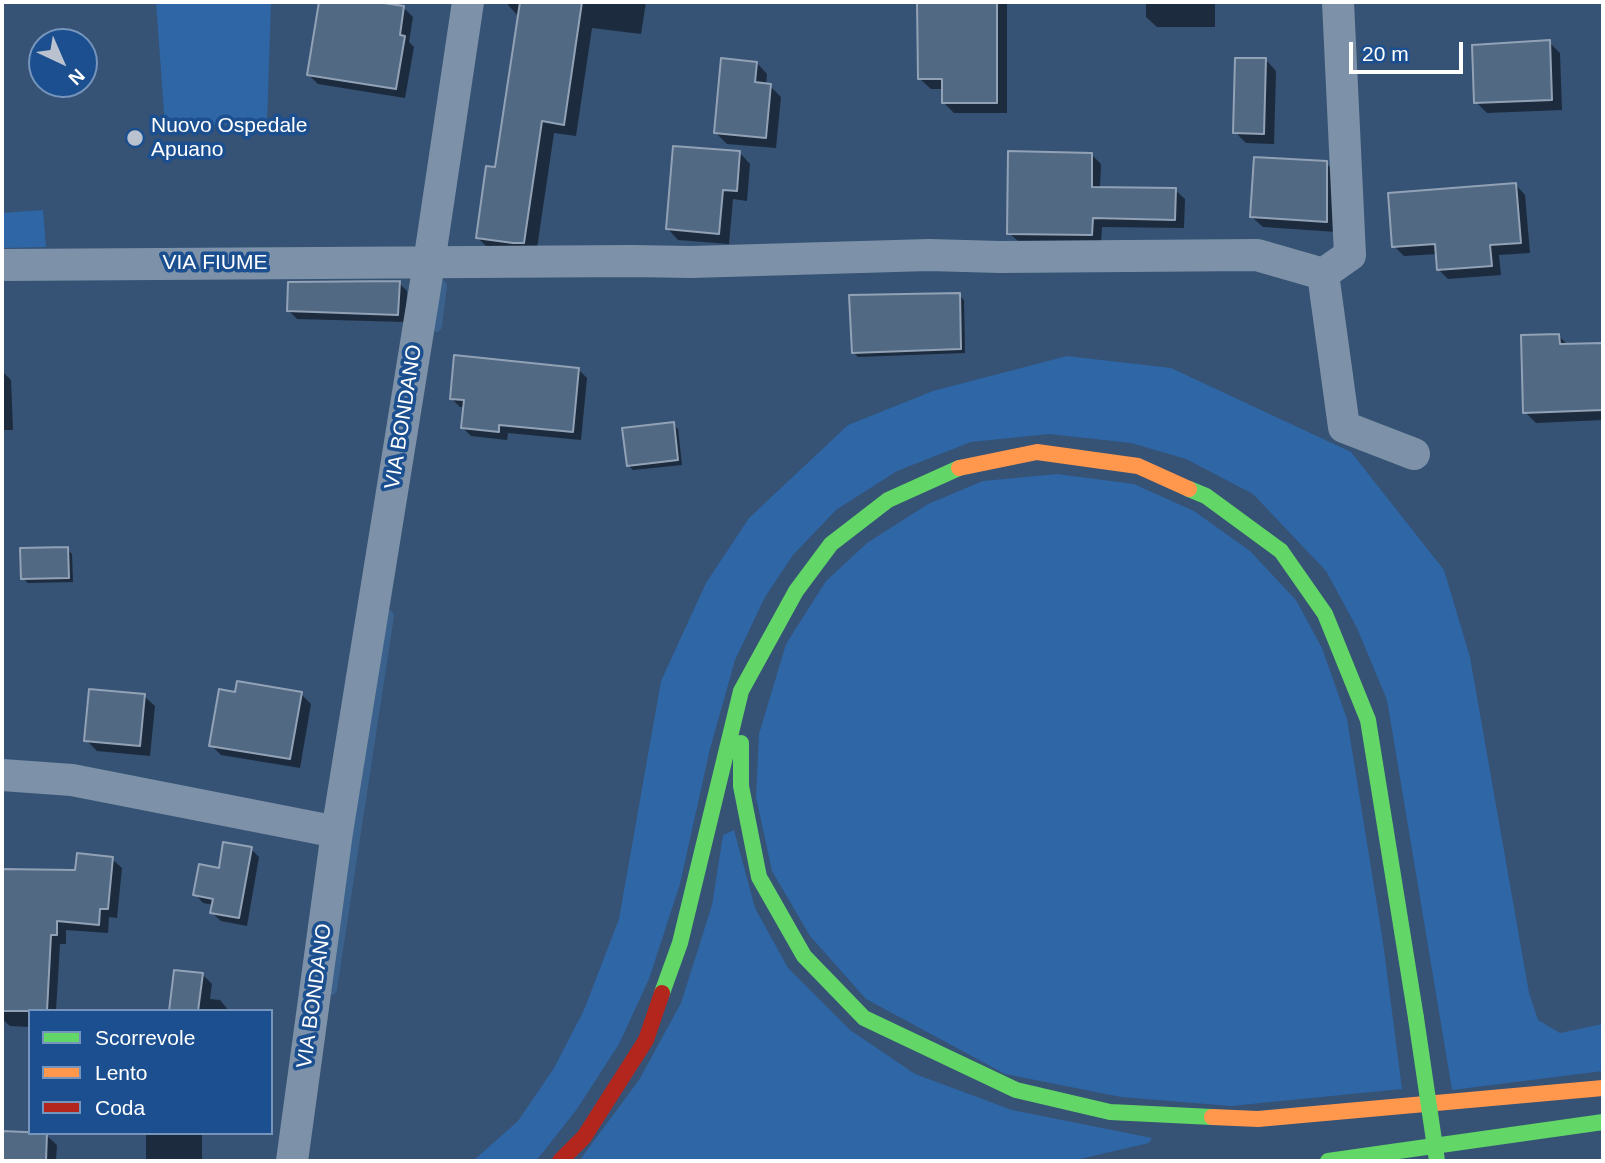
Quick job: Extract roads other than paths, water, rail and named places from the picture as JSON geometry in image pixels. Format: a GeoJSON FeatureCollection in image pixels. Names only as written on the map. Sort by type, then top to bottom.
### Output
{"type":"FeatureCollection","features":[{"type":"Feature","properties":{"kind":"highway"},"geometry":{"type":"LineString","coordinates":[[560,1161],[584,1137],[646,1040],[680,943],[741,691],[796,591],[831,544],[888,500],[959,468],[1037,452],[1138,466],[1206,496],[1281,551],[1325,614],[1368,720],[1437,1161]]}},
{"type":"Feature","properties":{"kind":"highway"},"geometry":{"type":"LineString","coordinates":[[741,691],[741,786],[759,877],[804,956],[864,1018],[1016,1090],[1110,1112],[1258,1119],[1603,1088]]}},
{"type":"Feature","properties":{"kind":"highway"},"geometry":{"type":"LineString","coordinates":[[1328,1161],[1603,1122]]}},
{"type":"Feature","properties":{"kind":"street","name":"VIA BONDANO"},"geometry":{"type":"LineString","coordinates":[[292,1161],[337,832],[429,263],[468,2]]}},
{"type":"Feature","properties":{"kind":"street"},"geometry":{"type":"LineString","coordinates":[[1338,2],[1350,255],[1323,274],[1344,427],[1414,454]]}},
{"type":"Feature","properties":{"kind":"street","name":"VIA FIUME"},"geometry":{"type":"LineString","coordinates":[[2,265],[691,262],[929,255],[1257,255],[1323,274]]}},
{"type":"Feature","properties":{"kind":"street"},"geometry":{"type":"LineString","coordinates":[[2,775],[72,780],[337,832]]}},
{"type":"Feature","properties":{"kind":"waterway"},"geometry":{"type":"LineString","coordinates":[[436,326],[441,286]]}},
{"type":"Feature","properties":{"kind":"waterway"},"geometry":{"type":"LineString","coordinates":[[331,989],[388,616]]}},
{"type":"Feature","properties":{"kind":"place","name":"Nuovo Ospedale Apuano"},"geometry":{"type":"Point","coordinates":[135,138]}}]}
